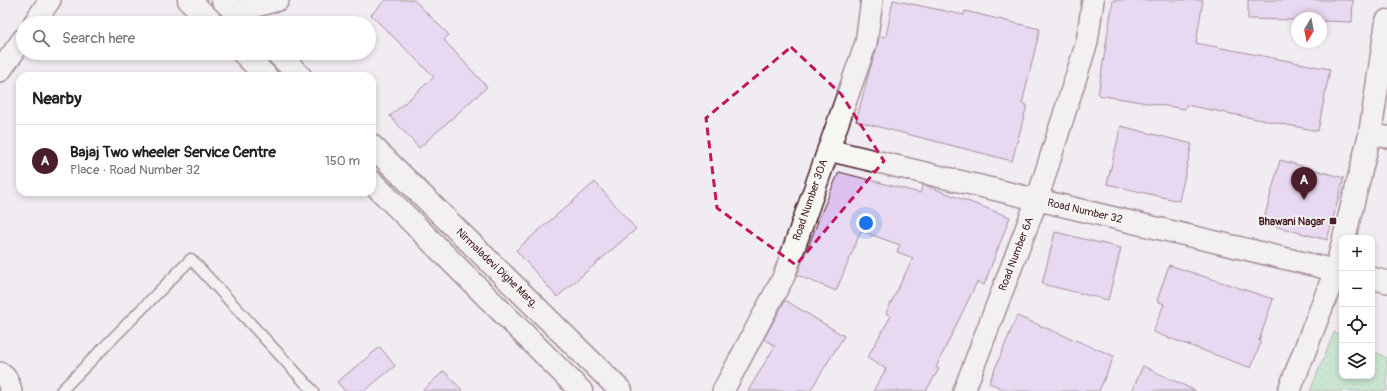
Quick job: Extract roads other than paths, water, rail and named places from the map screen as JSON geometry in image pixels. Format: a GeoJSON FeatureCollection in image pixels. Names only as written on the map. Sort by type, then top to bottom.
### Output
{"type":"FeatureCollection","features":[{"type":"Feature","properties":{"kind":"main road"},"geometry":{"type":"LineString","coordinates":[[189,0],[206,16]]}},
{"type":"Feature","properties":{"kind":"main road"},"geometry":{"type":"LineString","coordinates":[[1345,235],[1378,136],[1387,21]]}},
{"type":"Feature","properties":{"kind":"main road"},"geometry":{"type":"LineString","coordinates":[[250,60],[262,72]]}},
{"type":"Feature","properties":{"kind":"main road"},"geometry":{"type":"LineString","coordinates":[[284,60],[296,72]]}},
{"type":"Feature","properties":{"kind":"main road","name":"Nirmaladevi Dighe Marg,"},"geometry":{"type":"LineString","coordinates":[[376,150],[621,391]]}},
{"type":"Feature","properties":{"kind":"main road"},"geometry":{"type":"LineString","coordinates":[[376,186],[581,391]]}},
{"type":"Feature","properties":{"kind":"main road"},"geometry":{"type":"LineString","coordinates":[[1289,391],[1339,271]]}},
{"type":"Feature","properties":{"kind":"street"},"geometry":{"type":"LineString","coordinates":[[39,16],[50,0]]}},
{"type":"Feature","properties":{"kind":"street"},"geometry":{"type":"LineString","coordinates":[[235,12],[278,0]]}},
{"type":"Feature","properties":{"kind":"street","name":"Road Number 30A"},"geometry":{"type":"LineString","coordinates":[[723,391],[784,276],[866,43],[872,0]]}},
{"type":"Feature","properties":{"kind":"street","name":"Road Number 6A"},"geometry":{"type":"LineString","coordinates":[[964,391],[1037,200],[1087,42],[1092,0]]}},
{"type":"Feature","properties":{"kind":"street"},"geometry":{"type":"LineString","coordinates":[[0,71],[16,49]]}},
{"type":"Feature","properties":{"kind":"street","name":"Road Number 32"},"geometry":{"type":"LineString","coordinates":[[828,150],[1339,271]]}},
{"type":"Feature","properties":{"kind":"street"},"geometry":{"type":"LineString","coordinates":[[1375,279],[1387,282]]}},
{"type":"Feature","properties":{"kind":"street"},"geometry":{"type":"LineString","coordinates":[[0,373],[5,375],[11,391]]}},
{"type":"Feature","properties":{"kind":"lane"},"geometry":{"type":"LineString","coordinates":[[61,391],[191,259],[313,391]]}},
{"type":"Feature","properties":{"kind":"place","name":"Bajaj Two wheeler Service Centre"},"geometry":{"type":"Point","coordinates":[1304,200]}},
{"type":"Feature","properties":{"kind":"place","name":"Bhawani Nagar"},"geometry":{"type":"Point","coordinates":[1333,221]}}]}
